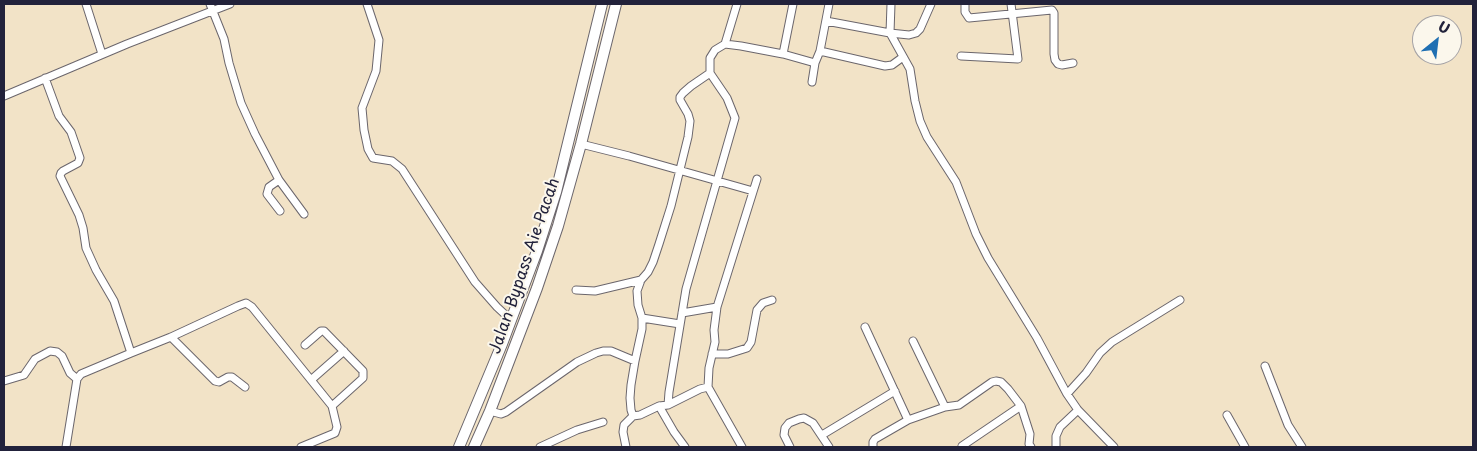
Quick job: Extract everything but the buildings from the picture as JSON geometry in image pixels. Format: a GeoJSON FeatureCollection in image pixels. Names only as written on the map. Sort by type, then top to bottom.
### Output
{"type":"FeatureCollection","features":[{"type":"Feature","properties":{"kind":"highway"},"geometry":{"type":"LineString","coordinates":[[459,447],[512,320],[537,251],[556,192],[602,4]]}},
{"type":"Feature","properties":{"kind":"highway","name":"Jalan Bypass Aie Pacah"},"geometry":{"type":"LineString","coordinates":[[474,447],[490,411],[537,288],[558,226],[581,144],[616,4]]}},
{"type":"Feature","properties":{"kind":"street"},"geometry":{"type":"LineString","coordinates":[[86,4],[102,54]]}},
{"type":"Feature","properties":{"kind":"street"},"geometry":{"type":"LineString","coordinates":[[4,96],[211,7],[230,4]]}},
{"type":"Feature","properties":{"kind":"street"},"geometry":{"type":"LineString","coordinates":[[367,4],[379,40],[376,71],[362,108],[368,149],[373,158],[392,161],[402,169],[475,282],[497,307],[512,320]]}},
{"type":"Feature","properties":{"kind":"street"},"geometry":{"type":"LineString","coordinates":[[725,44],[737,4]]}},
{"type":"Feature","properties":{"kind":"street"},"geometry":{"type":"LineString","coordinates":[[783,54],[793,4]]}},
{"type":"Feature","properties":{"kind":"street"},"geometry":{"type":"LineString","coordinates":[[812,82],[829,4]]}},
{"type":"Feature","properties":{"kind":"street"},"geometry":{"type":"LineString","coordinates":[[891,4],[890,33],[910,69],[915,101],[920,121],[927,137],[956,182],[985,252],[1067,394],[1078,410],[1114,447]]}},
{"type":"Feature","properties":{"kind":"street"},"geometry":{"type":"LineString","coordinates":[[826,21],[909,35],[916,33],[920,29],[932,4]]}},
{"type":"Feature","properties":{"kind":"street"},"geometry":{"type":"LineString","coordinates":[[965,4],[965,12],[969,18],[1052,10],[1054,13],[1055,60],[1058,64],[1062,65],[1073,63]]}},
{"type":"Feature","properties":{"kind":"street"},"geometry":{"type":"LineString","coordinates":[[961,56],[1018,58],[1011,4]]}},
{"type":"Feature","properties":{"kind":"street"},"geometry":{"type":"LineString","coordinates":[[211,7],[224,39],[241,103],[279,180],[304,214]]}},
{"type":"Feature","properties":{"kind":"street"},"geometry":{"type":"LineString","coordinates":[[668,405],[682,312],[689,280],[735,118],[727,98],[710,73],[710,58],[715,50],[725,44],[783,54],[815,63]]}},
{"type":"Feature","properties":{"kind":"street"},"geometry":{"type":"LineString","coordinates":[[820,51],[884,66],[892,65],[903,57]]}},
{"type":"Feature","properties":{"kind":"street"},"geometry":{"type":"LineString","coordinates":[[633,416],[630,398],[635,361],[642,330],[642,318],[638,305],[637,291],[641,280],[653,262],[671,206],[688,137],[690,121],[680,97],[691,86],[710,73]]}},
{"type":"Feature","properties":{"kind":"street"},"geometry":{"type":"LineString","coordinates":[[45,78],[59,116],[71,132],[80,158],[78,163],[63,171],[60,176],[79,215],[86,248],[114,301],[131,353]]}},
{"type":"Feature","properties":{"kind":"street"},"geometry":{"type":"LineString","coordinates":[[581,144],[753,192]]}},
{"type":"Feature","properties":{"kind":"street"},"geometry":{"type":"LineString","coordinates":[[742,447],[708,387],[709,368],[715,342],[716,307],[757,179]]}},
{"type":"Feature","properties":{"kind":"street"},"geometry":{"type":"LineString","coordinates":[[279,180],[269,187],[267,194],[280,211]]}},
{"type":"Feature","properties":{"kind":"street"},"geometry":{"type":"LineString","coordinates":[[576,290],[595,291],[641,280]]}},
{"type":"Feature","properties":{"kind":"street"},"geometry":{"type":"LineString","coordinates":[[712,354],[728,354],[747,348],[751,342],[757,310],[763,303],[772,300]]}},
{"type":"Feature","properties":{"kind":"street"},"geometry":{"type":"LineString","coordinates":[[1067,394],[1086,373],[1100,353],[1112,342],[1180,300]]}},
{"type":"Feature","properties":{"kind":"street"},"geometry":{"type":"LineString","coordinates":[[66,447],[77,379],[81,374],[171,337],[246,303],[252,307],[332,406],[337,427],[335,433],[301,447]]}},
{"type":"Feature","properties":{"kind":"street"},"geometry":{"type":"LineString","coordinates":[[682,312],[700,311],[716,307]]}},
{"type":"Feature","properties":{"kind":"street"},"geometry":{"type":"LineString","coordinates":[[642,318],[680,324]]}},
{"type":"Feature","properties":{"kind":"street"},"geometry":{"type":"LineString","coordinates":[[865,327],[908,420]]}},
{"type":"Feature","properties":{"kind":"street"},"geometry":{"type":"LineString","coordinates":[[305,345],[321,331],[324,331],[363,371],[364,376],[332,406]]}},
{"type":"Feature","properties":{"kind":"street"},"geometry":{"type":"LineString","coordinates":[[171,337],[215,381],[219,382],[232,377],[245,387]]}},
{"type":"Feature","properties":{"kind":"street"},"geometry":{"type":"LineString","coordinates":[[913,341],[945,407]]}},
{"type":"Feature","properties":{"kind":"street"},"geometry":{"type":"LineString","coordinates":[[4,381],[24,375],[35,359],[50,351],[57,352],[62,356],[70,373],[77,379]]}},
{"type":"Feature","properties":{"kind":"street"},"geometry":{"type":"LineString","coordinates":[[312,380],[344,351]]}},
{"type":"Feature","properties":{"kind":"street"},"geometry":{"type":"LineString","coordinates":[[490,411],[501,414],[506,412],[577,362],[596,353],[611,351],[635,361]]}},
{"type":"Feature","properties":{"kind":"street"},"geometry":{"type":"LineString","coordinates":[[1265,366],[1288,424],[1302,447]]}},
{"type":"Feature","properties":{"kind":"street"},"geometry":{"type":"LineString","coordinates":[[873,447],[873,442],[876,439],[908,420],[945,407],[959,405],[996,381],[1001,382],[1021,406],[1030,434],[1028,446]]}},
{"type":"Feature","properties":{"kind":"street"},"geometry":{"type":"LineString","coordinates":[[626,447],[623,432],[624,425],[633,416],[640,415],[659,406],[668,405],[708,387]]}},
{"type":"Feature","properties":{"kind":"street"},"geometry":{"type":"LineString","coordinates":[[822,435],[895,391]]}},
{"type":"Feature","properties":{"kind":"street"},"geometry":{"type":"LineString","coordinates":[[659,406],[685,447]]}},
{"type":"Feature","properties":{"kind":"street"},"geometry":{"type":"LineString","coordinates":[[962,446],[1021,406]]}},
{"type":"Feature","properties":{"kind":"street"},"geometry":{"type":"LineString","coordinates":[[1056,447],[1056,436],[1060,427],[1078,410]]}},
{"type":"Feature","properties":{"kind":"street"},"geometry":{"type":"LineString","coordinates":[[1227,415],[1245,447]]}},
{"type":"Feature","properties":{"kind":"street"},"geometry":{"type":"LineString","coordinates":[[790,447],[784,435],[785,428],[789,423],[799,418],[804,418],[813,423],[829,447]]}},
{"type":"Feature","properties":{"kind":"street"},"geometry":{"type":"LineString","coordinates":[[540,447],[577,430],[602,422]]}}]}
